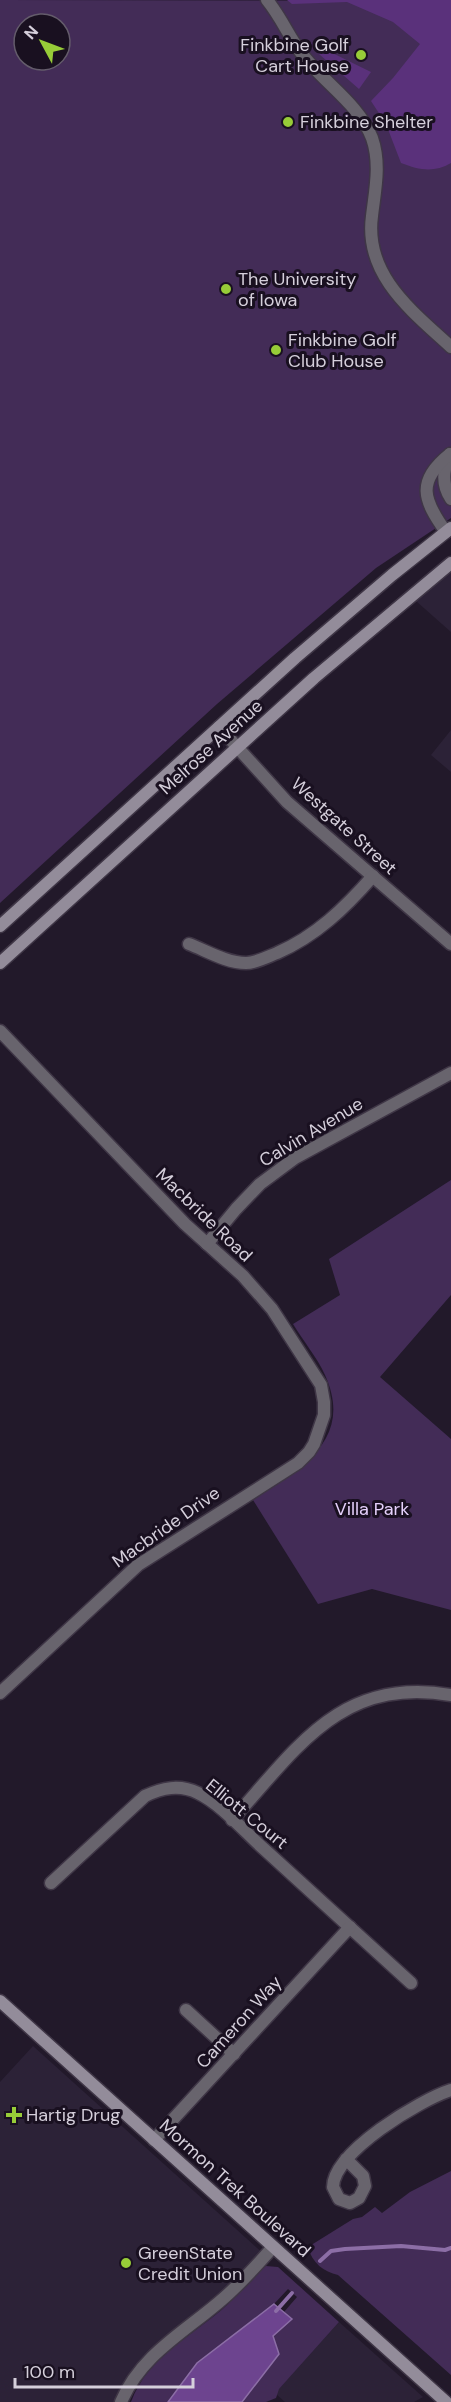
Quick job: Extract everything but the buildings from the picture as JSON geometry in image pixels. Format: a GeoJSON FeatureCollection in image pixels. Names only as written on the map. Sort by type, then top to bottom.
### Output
{"type":"FeatureCollection","features":[{"type":"Feature","properties":{"kind":"main road","name":"Melrose Avenue"},"geometry":{"type":"LineString","coordinates":[[0,926],[295,658],[448,530]]}},
{"type":"Feature","properties":{"kind":"main road","name":"Melrose Avenue"},"geometry":{"type":"LineString","coordinates":[[0,963],[357,640],[451,563]]}},
{"type":"Feature","properties":{"kind":"main road","name":"Mormon Trek Boulevard"},"geometry":{"type":"LineString","coordinates":[[0,2001],[446,2402]]}},
{"type":"Feature","properties":{"kind":"street"},"geometry":{"type":"LineString","coordinates":[[267,0],[301,53],[364,120],[377,155],[377,178],[370,229],[378,263],[393,291],[451,346]]}},
{"type":"Feature","properties":{"kind":"street"},"geometry":{"type":"LineString","coordinates":[[451,453],[445,466],[444,478],[451,499]]}},
{"type":"Feature","properties":{"kind":"street"},"geometry":{"type":"LineString","coordinates":[[448,530],[429,507],[427,491],[429,475],[436,465],[451,453]]}},
{"type":"Feature","properties":{"kind":"street","name":"Westgate Street"},"geometry":{"type":"LineString","coordinates":[[219,728],[287,802],[451,944]]}},
{"type":"Feature","properties":{"kind":"street"},"geometry":{"type":"LineString","coordinates":[[189,944],[229,960],[247,963],[264,959],[288,948],[336,916],[373,876]]}},
{"type":"Feature","properties":{"kind":"street","name":"Macbride Road"},"geometry":{"type":"LineString","coordinates":[[0,1031],[105,1143],[185,1224],[243,1276],[272,1309],[321,1385],[324,1415],[309,1452]]}},
{"type":"Feature","properties":{"kind":"street","name":"Calvin Avenue"},"geometry":{"type":"LineString","coordinates":[[207,1244],[260,1184],[296,1158],[451,1072]]}},
{"type":"Feature","properties":{"kind":"street","name":"Macbride Drive"},"geometry":{"type":"LineString","coordinates":[[0,1693],[103,1595],[138,1565],[309,1452]]}},
{"type":"Feature","properties":{"kind":"street"},"geometry":{"type":"LineString","coordinates":[[232,1820],[311,1732],[328,1719],[367,1700],[390,1694],[410,1692],[451,1695]]}},
{"type":"Feature","properties":{"kind":"street","name":"Elliott Court"},"geometry":{"type":"LineString","coordinates":[[51,1884],[134,1806],[158,1790],[174,1787],[200,1794],[232,1820],[411,1983]]}},
{"type":"Feature","properties":{"kind":"street","name":"Cameron Way"},"geometry":{"type":"LineString","coordinates":[[154,2140],[350,1927]]}},
{"type":"Feature","properties":{"kind":"street"},"geometry":{"type":"LineString","coordinates":[[186,2010],[234,2055]]}},
{"type":"Feature","properties":{"kind":"street"},"geometry":{"type":"LineString","coordinates":[[346,2159],[367,2140],[404,2113],[451,2090]]}},
{"type":"Feature","properties":{"kind":"street"},"geometry":{"type":"LineString","coordinates":[[121,2402],[135,2376],[147,2361],[164,2344],[225,2297],[273,2247]]}},
{"type":"Feature","properties":{"kind":"shaded area"},"geometry":{"type":"Polygon","coordinates":[[[287,0],[451,0],[451,163],[439,168],[426,169],[401,163],[386,124],[371,101],[420,44],[393,22],[347,2],[292,4],[287,0]]]}},
{"type":"Feature","properties":{"kind":"shaded area"},"geometry":{"type":"Polygon","coordinates":[[[310,42],[371,72],[359,89],[319,54],[310,42]]]}},
{"type":"Feature","properties":{"kind":"shaded area"},"geometry":{"type":"Polygon","coordinates":[[[451,572],[451,632],[416,601],[451,572]]]}},
{"type":"Feature","properties":{"kind":"shaded area"},"geometry":{"type":"Polygon","coordinates":[[[451,730],[451,772],[431,755],[451,730]]]}},
{"type":"Feature","properties":{"kind":"shaded area"},"geometry":{"type":"Polygon","coordinates":[[[33,2046],[266,2256],[164,2344],[121,2402],[0,2402],[0,2082],[33,2046]]]}},
{"type":"Feature","properties":{"kind":"shaded area"},"geometry":{"type":"Polygon","coordinates":[[[274,2304],[292,2319],[273,2336],[279,2354],[242,2402],[168,2402],[197,2363],[274,2304]]]}},
{"type":"Feature","properties":{"kind":"shaded area"},"geometry":{"type":"Polygon","coordinates":[[[339,2322],[423,2397],[414,2402],[285,2402],[275,2393],[339,2322]]]}},
{"type":"Feature","properties":{"kind":"green space","name":"The University of Iowa"},"geometry":{"type":"Polygon","coordinates":[[[0,0],[451,1],[451,518],[376,568],[217,704],[0,903],[0,0]]]}},
{"type":"Feature","properties":{"kind":"green space","name":"Villa Park"},"geometry":{"type":"Polygon","coordinates":[[[451,1180],[451,1295],[380,1377],[451,1439],[451,1610],[372,1589],[318,1604],[253,1500],[303,1465],[317,1451],[327,1436],[333,1418],[332,1398],[325,1375],[293,1324],[340,1295],[329,1259],[451,1180]]]}},
{"type":"Feature","properties":{"kind":"green space"},"geometry":{"type":"Polygon","coordinates":[[[451,2171],[451,2375],[338,2275],[319,2266],[312,2258],[308,2247],[353,2219],[362,2217],[375,2207],[382,2213],[410,2192],[451,2171]]]}},
{"type":"Feature","properties":{"kind":"green space"},"geometry":{"type":"Polygon","coordinates":[[[266,2266],[278,2267],[339,2322],[279,2389],[276,2398],[266,2402],[242,2402],[278,2354],[273,2336],[291,2320],[284,2312],[297,2297],[288,2289],[274,2304],[197,2363],[168,2402],[131,2402],[148,2372],[160,2359],[227,2305],[255,2274],[266,2266]]]}},
{"type":"Feature","properties":{"kind":"waterway"},"geometry":{"type":"LineString","coordinates":[[320,2261],[331,2251],[345,2249],[401,2246],[445,2250],[451,2248]]}},
{"type":"Feature","properties":{"kind":"waterway"},"geometry":{"type":"LineString","coordinates":[[276,2311],[292,2293]]}},
{"type":"Feature","properties":{"kind":"place","name":"Finkbine Golf Cart House"},"geometry":{"type":"Point","coordinates":[361,55]}},
{"type":"Feature","properties":{"kind":"place","name":"Finkbine Shelter"},"geometry":{"type":"Point","coordinates":[288,122]}},
{"type":"Feature","properties":{"kind":"place","name":"The University of Iowa"},"geometry":{"type":"Point","coordinates":[226,289]}},
{"type":"Feature","properties":{"kind":"place","name":"Finkbine Golf Club House"},"geometry":{"type":"Point","coordinates":[276,350]}},
{"type":"Feature","properties":{"kind":"place","name":"Hartig Drug"},"geometry":{"type":"Point","coordinates":[14,2115]}},
{"type":"Feature","properties":{"kind":"place","name":"GreenState Credit Union"},"geometry":{"type":"Point","coordinates":[126,2263]}}]}
